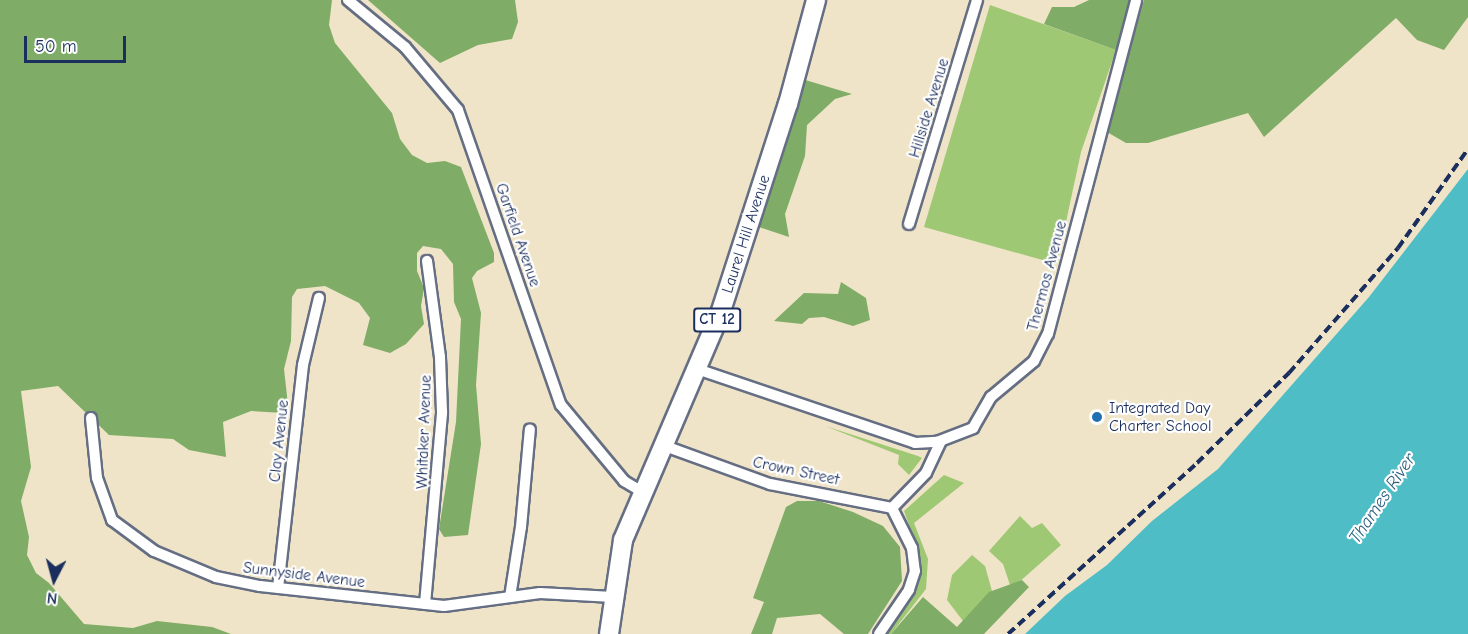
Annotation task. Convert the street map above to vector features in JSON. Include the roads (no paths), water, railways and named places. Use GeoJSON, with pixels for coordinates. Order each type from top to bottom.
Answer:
{"type":"FeatureCollection","features":[{"type":"Feature","properties":{"kind":"highway","name":"Laurel Hill Avenue"},"geometry":{"type":"LineString","coordinates":[[609,634],[621,545],[662,445],[697,369],[735,270],[816,0]]}},
{"type":"Feature","properties":{"kind":"street","name":"Garfield Avenue"},"geometry":{"type":"LineString","coordinates":[[348,0],[405,48],[458,110],[561,405],[624,481],[642,492]]}},
{"type":"Feature","properties":{"kind":"street","name":"Hillside Avenue"},"geometry":{"type":"LineString","coordinates":[[909,224],[977,0]]}},
{"type":"Feature","properties":{"kind":"street","name":"Thermos Avenue"},"geometry":{"type":"LineString","coordinates":[[697,369],[915,442],[941,441],[973,428],[991,398],[1030,367],[1043,346],[1136,0]]}},
{"type":"Feature","properties":{"kind":"street","name":"Whitaker Avenue"},"geometry":{"type":"LineString","coordinates":[[425,604],[442,412],[440,357],[427,261]]}},
{"type":"Feature","properties":{"kind":"street","name":"Clay Avenue"},"geometry":{"type":"LineString","coordinates":[[278,588],[303,364],[320,298]]}},
{"type":"Feature","properties":{"kind":"street","name":"Sunnyside Avenue"},"geometry":{"type":"LineString","coordinates":[[91,418],[97,478],[106,508],[116,524],[154,550],[207,574],[278,588],[453,606],[540,593],[613,597]]}},
{"type":"Feature","properties":{"kind":"street"},"geometry":{"type":"LineString","coordinates":[[510,597],[523,517],[530,429]]}},
{"type":"Feature","properties":{"kind":"street"},"geometry":{"type":"LineString","coordinates":[[879,634],[909,590],[915,571],[912,548],[892,508],[926,473],[941,441]]}},
{"type":"Feature","properties":{"kind":"street","name":"Crown Street"},"geometry":{"type":"LineString","coordinates":[[662,445],[770,484],[892,508]]}},
{"type":"Feature","properties":{"kind":"water","name":"Thames River"},"geometry":{"type":"Polygon","coordinates":[[[1468,169],[1468,634],[1025,634],[1065,596],[1107,565],[1152,521],[1218,469],[1369,297],[1468,169]]]}},
{"type":"Feature","properties":{"kind":"railway"},"geometry":{"type":"LineString","coordinates":[[1008,634],[1197,463],[1289,373],[1398,248],[1468,149]]}},
{"type":"Feature","properties":{"kind":"place","name":"Integrated Day Charter School"},"geometry":{"type":"Point","coordinates":[1097,417]}}]}
